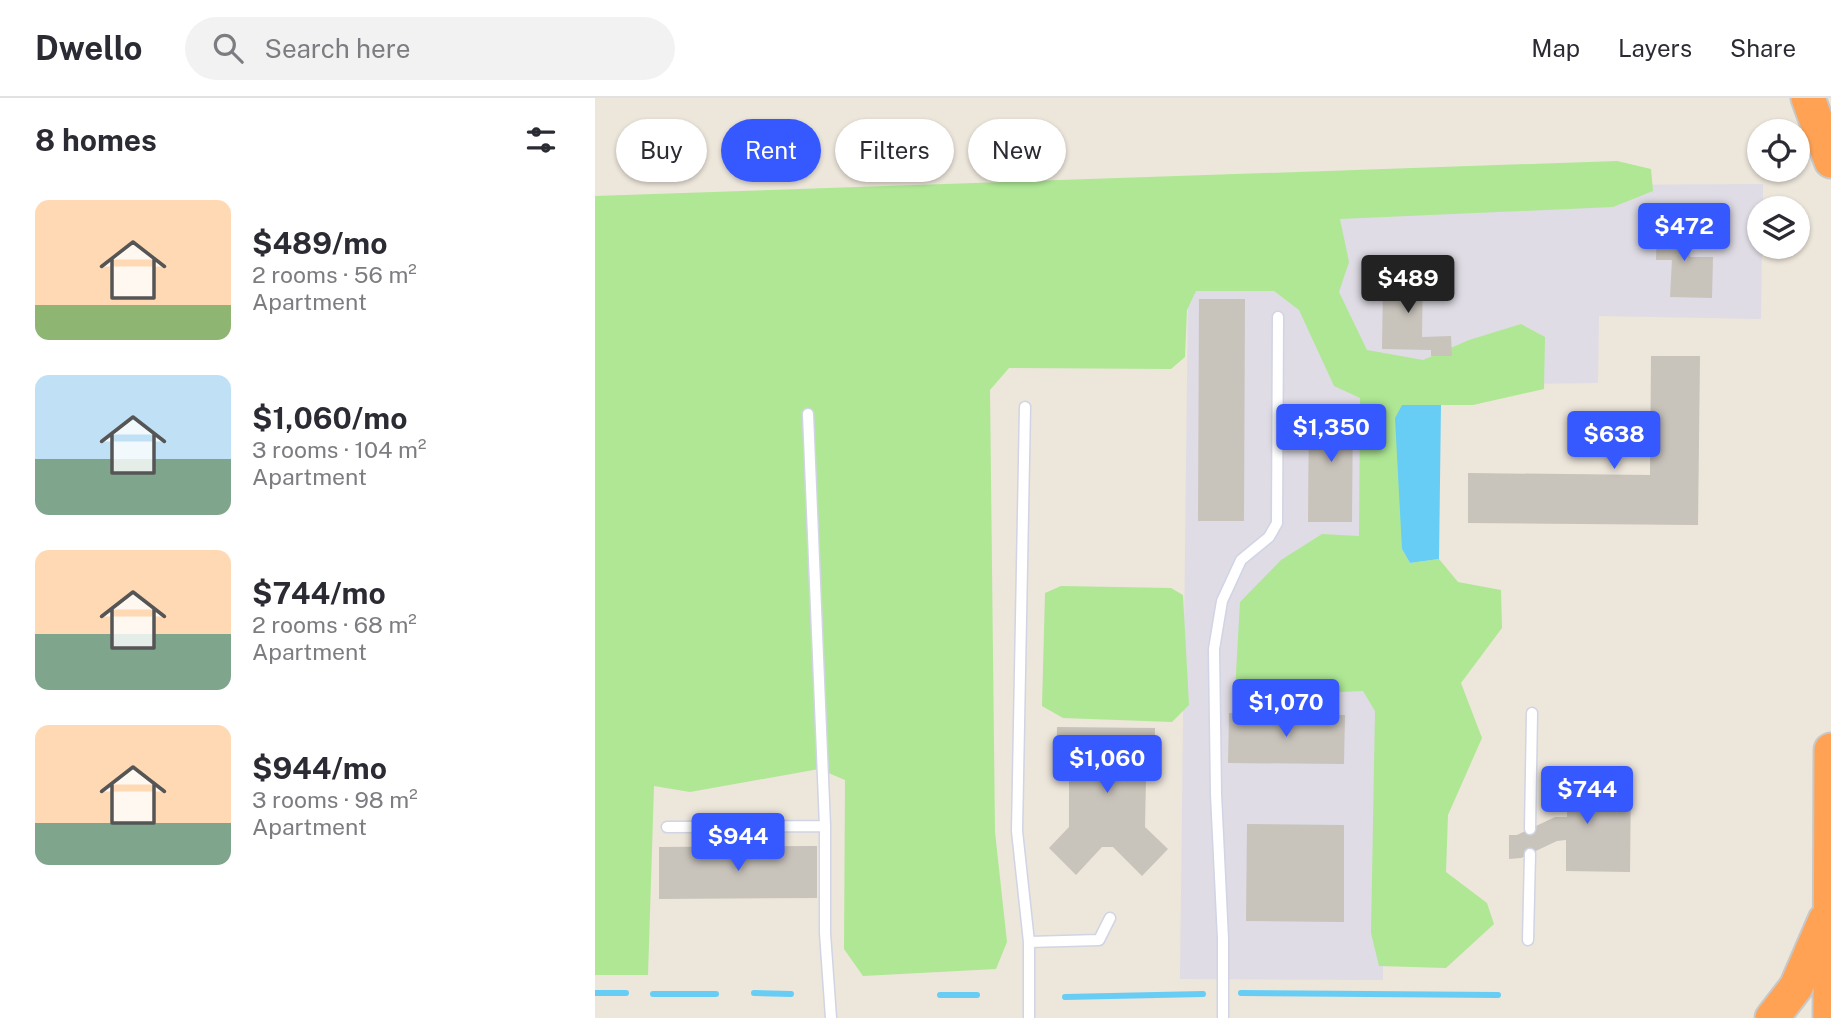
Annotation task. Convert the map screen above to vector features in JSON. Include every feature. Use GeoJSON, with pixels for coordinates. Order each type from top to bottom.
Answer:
{"type":"FeatureCollection","features":[{"type":"Feature","properties":{"kind":"highway"},"geometry":{"type":"LineString","coordinates":[[1808,98],[1831,161]]}},
{"type":"Feature","properties":{"kind":"highway"},"geometry":{"type":"LineString","coordinates":[[1830,1018],[1831,750]]}},
{"type":"Feature","properties":{"kind":"highway"},"geometry":{"type":"LineString","coordinates":[[1772,1018],[1796,987],[1831,908]]}},
{"type":"Feature","properties":{"kind":"lane"},"geometry":{"type":"LineString","coordinates":[[1223,1018],[1214,649],[1222,601],[1241,560],[1269,537],[1277,523],[1278,317]]}},
{"type":"Feature","properties":{"kind":"lane"},"geometry":{"type":"LineString","coordinates":[[1025,407],[1017,831],[1028,942],[1029,1018]]}},
{"type":"Feature","properties":{"kind":"lane"},"geometry":{"type":"LineString","coordinates":[[808,414],[825,826],[825,933],[831,1018]]}},
{"type":"Feature","properties":{"kind":"lane"},"geometry":{"type":"LineString","coordinates":[[1530,829],[1532,713]]}},
{"type":"Feature","properties":{"kind":"lane"},"geometry":{"type":"LineString","coordinates":[[667,827],[825,826]]}},
{"type":"Feature","properties":{"kind":"lane"},"geometry":{"type":"LineString","coordinates":[[1528,940],[1530,854]]}},
{"type":"Feature","properties":{"kind":"lane"},"geometry":{"type":"LineString","coordinates":[[1028,942],[1099,940],[1110,918]]}},
{"type":"Feature","properties":{"kind":"shaded area"},"geometry":{"type":"Polygon","coordinates":[[[1763,184],[1763,196],[1747,196],[1747,259],[1762,259],[1761,319],[1599,316],[1598,383],[1383,386],[1383,980],[1180,979],[1189,209],[1571,185],[1763,184]]]}},
{"type":"Feature","properties":{"kind":"green space"},"geometry":{"type":"Polygon","coordinates":[[[1617,161],[1651,169],[1653,191],[1613,207],[1340,219],[1349,262],[1339,292],[1367,350],[1423,360],[1469,340],[1521,324],[1545,337],[1544,389],[1473,405],[1402,405],[1402,549],[1410,563],[1439,559],[1458,582],[1501,590],[1502,628],[1461,683],[1482,738],[1448,815],[1446,872],[1487,903],[1494,924],[1446,968],[1379,966],[1371,933],[1375,711],[1363,691],[1250,696],[1235,691],[1240,602],[1281,560],[1322,534],[1359,536],[1360,398],[1334,386],[1299,310],[1274,291],[1196,291],[1187,310],[1185,357],[1171,369],[1009,368],[990,390],[995,832],[1007,942],[996,969],[863,976],[844,949],[845,780],[819,769],[690,792],[654,786],[648,975],[595,975],[595,196],[1066,182],[1066,180],[1617,161]]]}},
{"type":"Feature","properties":{"kind":"green space"},"geometry":{"type":"Polygon","coordinates":[[[1061,586],[1171,588],[1183,595],[1189,705],[1172,722],[1063,718],[1042,706],[1045,593],[1061,586]]]}},
{"type":"Feature","properties":{"kind":"water"},"geometry":{"type":"Polygon","coordinates":[[[1402,405],[1441,405],[1439,559],[1410,563],[1402,549],[1395,418],[1402,405]]]}},
{"type":"Feature","properties":{"kind":"building"},"geometry":{"type":"Polygon","coordinates":[[[1657,225],[1691,227],[1690,257],[1713,257],[1712,298],[1670,297],[1672,260],[1656,260],[1657,225]]]}},
{"type":"Feature","properties":{"kind":"building"},"geometry":{"type":"Polygon","coordinates":[[[1396,264],[1413,264],[1413,270],[1423,270],[1422,337],[1451,336],[1452,356],[1431,356],[1431,350],[1382,349],[1383,284],[1396,284],[1396,264]]]}},
{"type":"Feature","properties":{"kind":"building"},"geometry":{"type":"Polygon","coordinates":[[[1199,299],[1245,299],[1244,521],[1198,521],[1199,299]]]}},
{"type":"Feature","properties":{"kind":"building"},"geometry":{"type":"Polygon","coordinates":[[[1651,356],[1700,356],[1698,525],[1468,523],[1468,473],[1650,475],[1651,356]]]}},
{"type":"Feature","properties":{"kind":"building"},"geometry":{"type":"Polygon","coordinates":[[[1309,406],[1353,406],[1352,522],[1308,522],[1309,406]]]}},
{"type":"Feature","properties":{"kind":"building"},"geometry":{"type":"Polygon","coordinates":[[[1229,713],[1345,715],[1344,764],[1228,763],[1229,713]]]}},
{"type":"Feature","properties":{"kind":"building"},"geometry":{"type":"Polygon","coordinates":[[[1057,727],[1155,728],[1155,778],[1146,778],[1145,827],[1168,849],[1142,876],[1113,847],[1102,847],[1076,875],[1049,848],[1069,827],[1069,779],[1056,779],[1057,727]]]}},
{"type":"Feature","properties":{"kind":"building"},"geometry":{"type":"Polygon","coordinates":[[[1567,774],[1631,775],[1630,872],[1566,871],[1566,840],[1557,841],[1521,858],[1509,859],[1509,835],[1517,835],[1555,817],[1567,817],[1567,774]]]}},
{"type":"Feature","properties":{"kind":"building"},"geometry":{"type":"Polygon","coordinates":[[[1247,824],[1344,825],[1344,922],[1246,921],[1247,824]]]}},
{"type":"Feature","properties":{"kind":"building"},"geometry":{"type":"Polygon","coordinates":[[[817,846],[817,898],[659,899],[659,847],[817,846]]]}},
{"type":"Feature","properties":{"kind":"waterway"},"geometry":{"type":"LineString","coordinates":[[595,993],[626,993]]}},
{"type":"Feature","properties":{"kind":"waterway"},"geometry":{"type":"LineString","coordinates":[[754,993],[791,994]]}},
{"type":"Feature","properties":{"kind":"waterway"},"geometry":{"type":"LineString","coordinates":[[1241,993],[1498,995]]}},
{"type":"Feature","properties":{"kind":"waterway"},"geometry":{"type":"LineString","coordinates":[[653,994],[716,994]]}},
{"type":"Feature","properties":{"kind":"waterway"},"geometry":{"type":"LineString","coordinates":[[1065,997],[1203,994]]}},
{"type":"Feature","properties":{"kind":"waterway"},"geometry":{"type":"LineString","coordinates":[[940,995],[977,995]]}}]}
